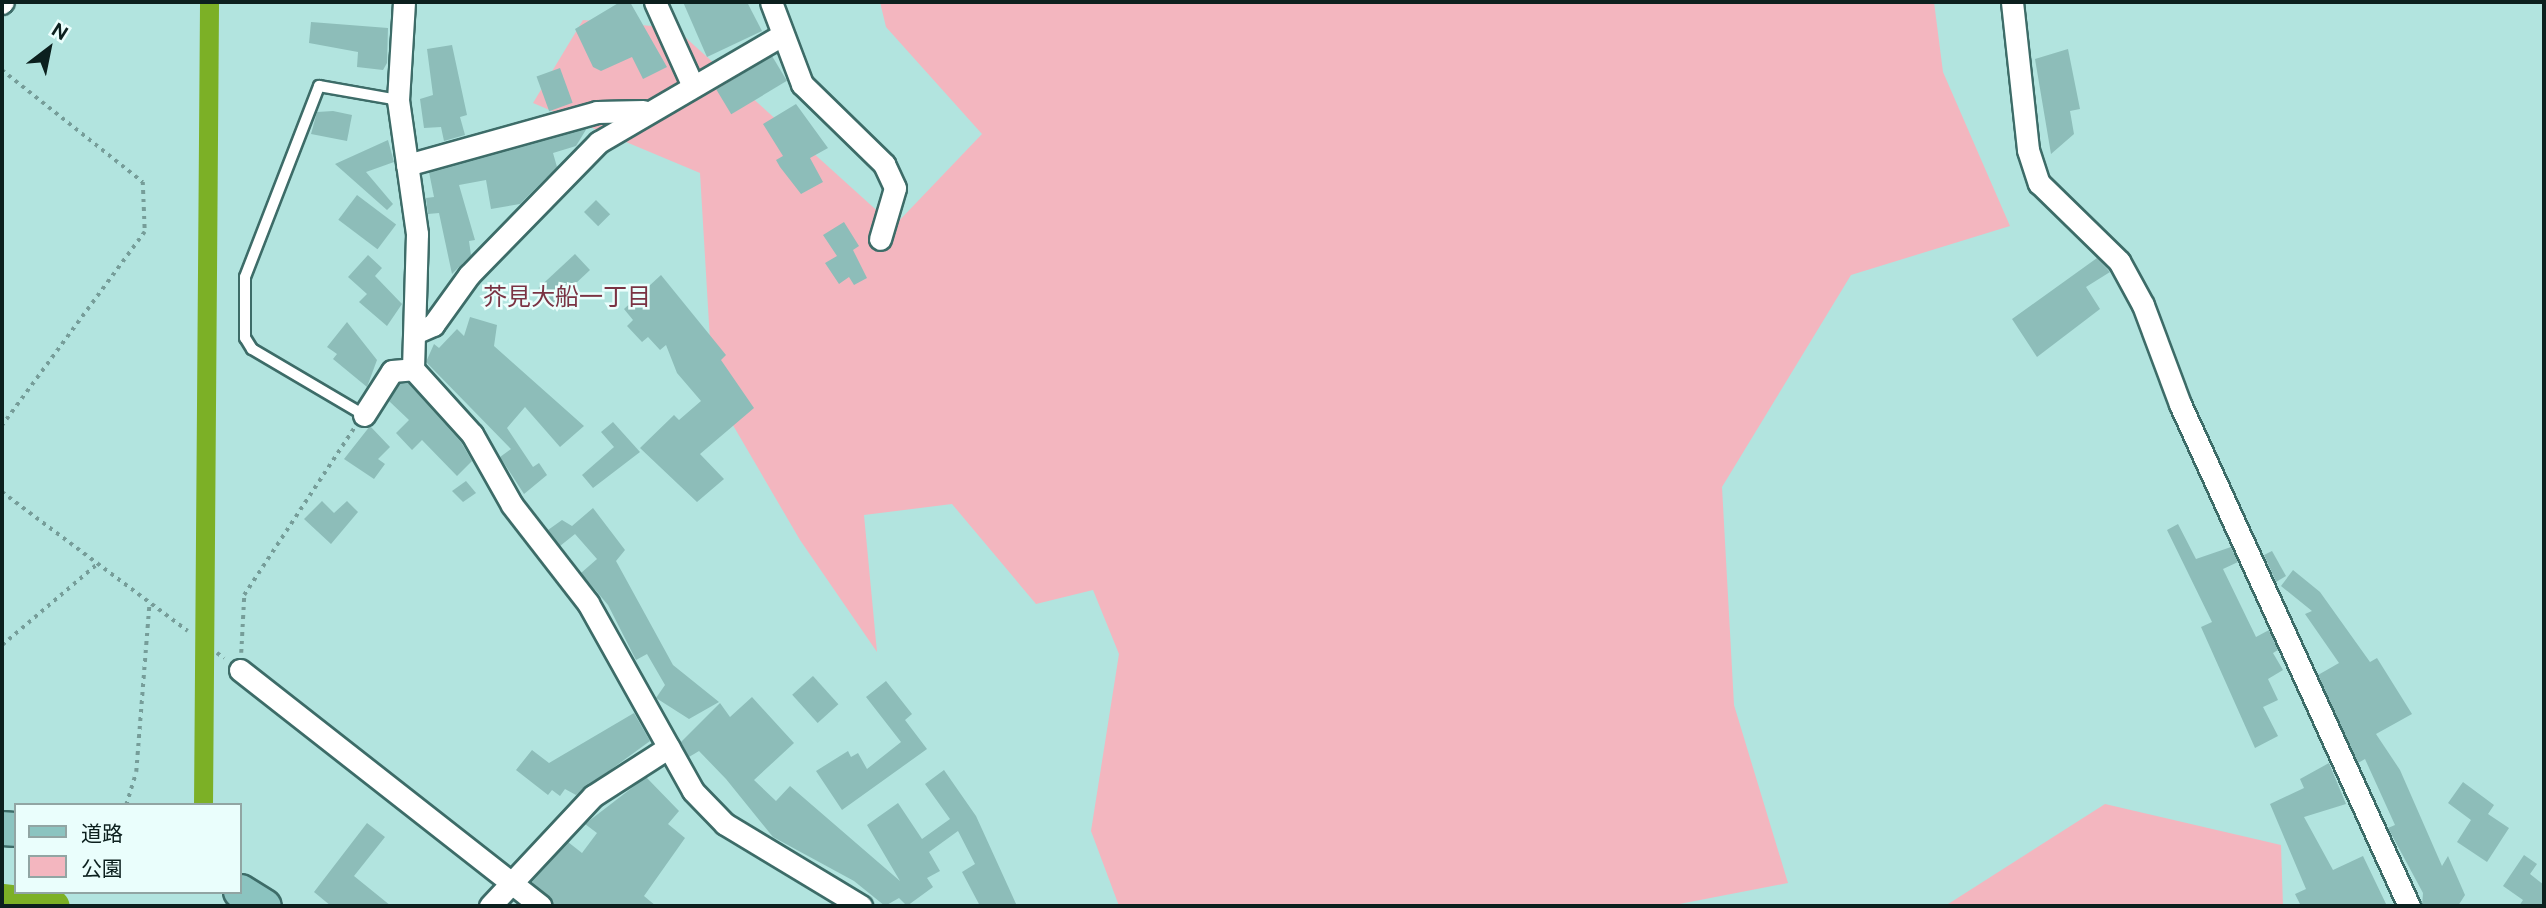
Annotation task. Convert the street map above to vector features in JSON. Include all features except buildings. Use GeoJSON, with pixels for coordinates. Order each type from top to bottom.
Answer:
{"type":"FeatureCollection","features":[{"type":"Feature","properties":{"kind":"main road"},"geometry":{"type":"LineString","coordinates":[[242,892],[264,906]]}},
{"type":"Feature","properties":{"kind":"street"},"geometry":{"type":"LineString","coordinates":[[404,2],[398,100],[418,234],[413,369],[472,434],[512,505],[588,603],[693,791],[725,824],[860,906]]}},
{"type":"Feature","properties":{"kind":"street"},"geometry":{"type":"LineString","coordinates":[[655,2],[693,86]]}},
{"type":"Feature","properties":{"kind":"street"},"geometry":{"type":"LineString","coordinates":[[771,2],[802,84],[884,164],[895,187],[880,239]]}},
{"type":"Feature","properties":{"kind":"street"},"geometry":{"type":"LineString","coordinates":[[2012,2],[2028,150],[2039,183],[2119,261],[2143,305],[2180,404],[2409,906]]}},
{"type":"Feature","properties":{"kind":"street"},"geometry":{"type":"LineString","coordinates":[[415,333],[433,325],[469,275],[599,142],[643,111],[782,35]]}},
{"type":"Feature","properties":{"kind":"street"},"geometry":{"type":"LineString","coordinates":[[407,164],[597,113],[643,111]]}},
{"type":"Feature","properties":{"kind":"street"},"geometry":{"type":"LineString","coordinates":[[363,415],[392,371],[413,369]]}},
{"type":"Feature","properties":{"kind":"street"},"geometry":{"type":"LineString","coordinates":[[240,670],[541,906]]}},
{"type":"Feature","properties":{"kind":"street"},"geometry":{"type":"LineString","coordinates":[[490,906],[593,796],[669,747]]}},
{"type":"Feature","properties":{"kind":"lane"},"geometry":{"type":"LineString","coordinates":[[363,415],[252,349],[245,338],[245,277],[319,86],[398,100]]}},
{"type":"Feature","properties":{"kind":"path"},"geometry":{"type":"LineString","coordinates":[[2,70],[143,182],[145,232],[2,426]]}},
{"type":"Feature","properties":{"kind":"path"},"geometry":{"type":"LineString","coordinates":[[240,670],[244,595],[363,415]]}},
{"type":"Feature","properties":{"kind":"path"},"geometry":{"type":"LineString","coordinates":[[2,492],[149,607],[188,631]]}},
{"type":"Feature","properties":{"kind":"path"},"geometry":{"type":"LineString","coordinates":[[2,645],[96,565]]}},
{"type":"Feature","properties":{"kind":"path"},"geometry":{"type":"LineString","coordinates":[[127,803],[136,772],[149,607]]}},
{"type":"Feature","properties":{"kind":"green space"},"geometry":{"type":"Polygon","coordinates":[[[880,2],[1934,2],[1943,72],[2010,226],[1851,275],[1722,487],[1734,705],[1788,883],[1669,906],[1119,906],[1091,831],[1119,654],[1093,590],[1036,604],[952,504],[864,515],[877,652],[800,540],[713,391],[700,173],[533,103],[583,20],[675,28],[894,226],[982,134],[886,27],[880,2]]]}},
{"type":"Feature","properties":{"kind":"green space"},"geometry":{"type":"Polygon","coordinates":[[[2105,804],[2281,845],[2283,906],[1945,906],[2105,804]]]}},
{"type":"Feature","properties":{"kind":"waterway"},"geometry":{"type":"LineString","coordinates":[[203,803],[209,2]]}},
{"type":"Feature","properties":{"kind":"waterway"},"geometry":{"type":"LineString","coordinates":[[2,900],[53,906]]}},
{"type":"Feature","properties":{"kind":"district","name":"芥見大船一丁目"},"geometry":{"type":"Point","coordinates":[567,297]}}]}
